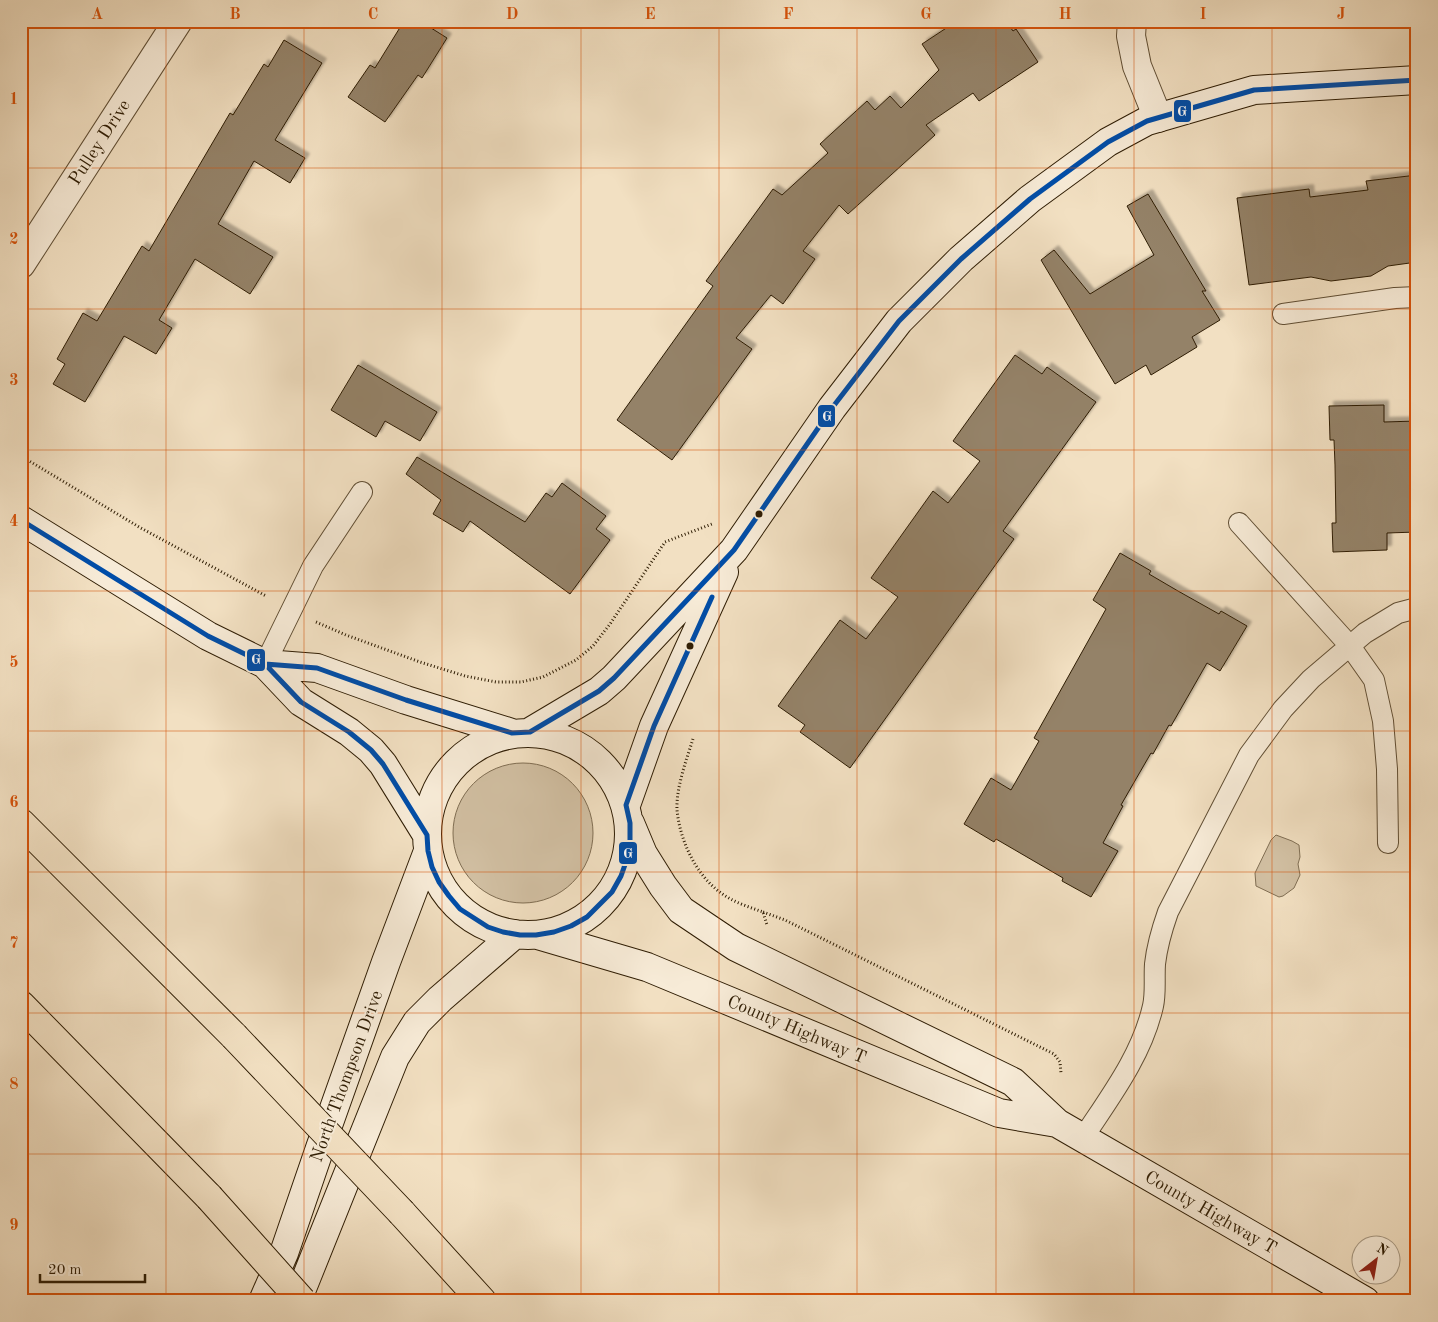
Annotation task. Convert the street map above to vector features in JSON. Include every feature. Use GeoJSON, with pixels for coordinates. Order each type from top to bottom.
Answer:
{"type":"FeatureCollection","features":[{"type":"Feature","properties":{"kind":"highway"},"geometry":{"type":"LineString","coordinates":[[21,823],[234,1036],[402,1213],[482,1301]]}},
{"type":"Feature","properties":{"kind":"highway"},"geometry":{"type":"LineString","coordinates":[[21,1005],[209,1197],[302,1301]]}},
{"type":"Feature","properties":{"kind":"main road","name":"Pulley Drive"},"geometry":{"type":"LineString","coordinates":[[21,264],[178,21]]}},
{"type":"Feature","properties":{"kind":"main road"},"geometry":{"type":"LineString","coordinates":[[1132,21],[1131,36],[1136,66],[1158,118]]}},
{"type":"Feature","properties":{"kind":"main road"},"geometry":{"type":"LineString","coordinates":[[427,843],[429,811],[437,788],[450,768],[468,752],[489,740],[521,733],[599,691],[614,678],[734,550],[832,408],[899,321],[961,259],[1030,199],[1108,142],[1148,121],[1254,90],[1417,80]]}},
{"type":"Feature","properties":{"kind":"main road"},"geometry":{"type":"LineString","coordinates":[[21,520],[208,636],[265,664],[301,702],[349,732],[371,750],[383,764],[427,843]]}},
{"type":"Feature","properties":{"kind":"main road"},"geometry":{"type":"LineString","coordinates":[[525,934],[554,932],[571,926],[586,917],[612,892],[621,876],[630,842],[628,814],[654,726],[734,550]]}},
{"type":"Feature","properties":{"kind":"main road"},"geometry":{"type":"LineString","coordinates":[[265,664],[317,668],[406,700],[521,733]]}},
{"type":"Feature","properties":{"kind":"main road","name":"County Highway T"},"geometry":{"type":"LineString","coordinates":[[521,733],[548,734],[566,739],[597,759],[609,772],[619,788],[643,854],[681,910],[736,947],[1013,1082],[1057,1123],[1365,1301]]}},
{"type":"Feature","properties":{"kind":"main road","name":"County Highway T"},"geometry":{"type":"LineString","coordinates":[[427,843],[432,867],[448,896],[473,918],[488,926],[503,932],[525,934],[647,966],[999,1113],[1057,1123]]}},
{"type":"Feature","properties":{"kind":"main road","name":"North Thompson Drive"},"geometry":{"type":"LineString","coordinates":[[263,1301],[284,1253],[427,843]]}},
{"type":"Feature","properties":{"kind":"main road","name":"North Thompson Drive"},"geometry":{"type":"LineString","coordinates":[[297,1301],[395,1057],[417,1022],[440,999],[525,934]]}},
{"type":"Feature","properties":{"kind":"lane"},"geometry":{"type":"LineString","coordinates":[[1283,314],[1395,298],[1417,297]]}},
{"type":"Feature","properties":{"kind":"lane"},"geometry":{"type":"LineString","coordinates":[[265,664],[313,566],[362,492]]}},
{"type":"Feature","properties":{"kind":"lane"},"geometry":{"type":"LineString","coordinates":[[1239,523],[1350,646],[1374,680],[1382,721],[1386,769],[1388,843]]}},
{"type":"Feature","properties":{"kind":"lane"},"geometry":{"type":"LineString","coordinates":[[1083,1138],[1123,1076],[1146,1033],[1154,1004],[1155,965],[1159,940],[1168,912],[1249,755],[1283,709],[1312,679],[1365,633],[1398,613],[1417,608]]}},
{"type":"Feature","properties":{"kind":"path"},"geometry":{"type":"LineString","coordinates":[[21,456],[139,527],[291,610],[346,635],[420,662],[465,676],[496,682],[521,682],[543,677],[576,660],[592,646],[610,624],[665,542],[720,522]]}},
{"type":"Feature","properties":{"kind":"path"},"geometry":{"type":"LineString","coordinates":[[693,739],[680,778],[677,810],[683,840],[694,862],[710,884],[722,894],[793,924],[1054,1054],[1060,1062],[1061,1073]]}},
{"type":"Feature","properties":{"kind":"path"},"geometry":{"type":"LineString","coordinates":[[763,912],[783,970]]}},
{"type":"Feature","properties":{"kind":"shaded area"},"geometry":{"type":"Polygon","coordinates":[[[523,763],[550,769],[562,775],[572,784],[581,794],[587,806],[593,833],[587,860],[581,872],[572,882],[562,891],[550,897],[523,903],[496,897],[484,891],[474,882],[465,872],[459,860],[453,833],[459,806],[465,794],[474,784],[484,775],[496,769],[523,763]]]}},
{"type":"Feature","properties":{"kind":"shaded area"},"geometry":{"type":"Polygon","coordinates":[[[1276,835],[1299,845],[1300,857],[1298,864],[1300,875],[1294,888],[1279,897],[1256,886],[1255,873],[1271,840],[1276,835]]]}},
{"type":"Feature","properties":{"kind":"building"},"geometry":{"type":"Polygon","coordinates":[[[404,21],[420,21],[447,38],[422,78],[418,75],[385,122],[348,97],[370,65],[375,68],[404,21]]]}},
{"type":"Feature","properties":{"kind":"building"},"geometry":{"type":"Polygon","coordinates":[[[957,21],[1006,21],[1013,31],[1016,29],[1038,62],[979,101],[973,93],[926,125],[935,135],[848,214],[839,205],[803,251],[815,259],[783,304],[771,295],[736,338],[752,349],[672,460],[617,420],[713,286],[706,281],[773,189],[782,195],[828,153],[820,144],[867,101],[875,110],[890,96],[901,108],[939,70],[922,44],[957,21]]]}},
{"type":"Feature","properties":{"kind":"building"},"geometry":{"type":"Polygon","coordinates":[[[284,40],[322,63],[275,140],[305,158],[290,183],[254,161],[218,224],[273,257],[250,294],[195,259],[159,320],[172,328],[156,354],[124,336],[85,402],[53,384],[65,364],[57,359],[83,313],[97,321],[142,246],[149,251],[230,113],[233,115],[264,64],[268,67],[284,40]]]}},
{"type":"Feature","properties":{"kind":"building"},"geometry":{"type":"Polygon","coordinates":[[[1417,175],[1417,262],[1388,266],[1371,276],[1331,281],[1311,277],[1249,285],[1237,198],[1309,189],[1310,197],[1368,190],[1366,181],[1417,175]]]}},
{"type":"Feature","properties":{"kind":"building"},"geometry":{"type":"Polygon","coordinates":[[[1148,194],[1206,291],[1202,291],[1220,320],[1192,337],[1197,347],[1151,375],[1146,365],[1115,384],[1041,260],[1054,250],[1090,294],[1154,255],[1127,206],[1148,194]]]}},
{"type":"Feature","properties":{"kind":"building"},"geometry":{"type":"Polygon","coordinates":[[[1015,355],[1042,374],[1047,367],[1096,402],[1003,531],[1014,539],[850,768],[800,732],[805,725],[778,706],[840,620],[866,639],[898,597],[871,578],[933,491],[948,503],[980,461],[953,441],[1015,355]]]}},
{"type":"Feature","properties":{"kind":"building"},"geometry":{"type":"Polygon","coordinates":[[[358,365],[437,412],[420,441],[385,421],[376,437],[331,410],[358,365]]]}},
{"type":"Feature","properties":{"kind":"building"},"geometry":{"type":"Polygon","coordinates":[[[1384,405],[1384,422],[1417,421],[1417,532],[1387,533],[1387,550],[1333,552],[1332,523],[1336,523],[1335,465],[1334,440],[1330,440],[1329,406],[1384,405]]]}},
{"type":"Feature","properties":{"kind":"building"},"geometry":{"type":"Polygon","coordinates":[[[417,457],[525,522],[546,493],[552,497],[562,483],[606,516],[596,529],[610,540],[570,594],[470,521],[463,532],[433,514],[441,500],[406,474],[417,457]]]}},
{"type":"Feature","properties":{"kind":"building"},"geometry":{"type":"Polygon","coordinates":[[[1120,553],[1151,571],[1149,574],[1178,591],[1219,614],[1221,611],[1247,626],[1220,671],[1207,663],[1171,726],[1169,725],[1153,754],[1151,753],[1121,805],[1123,806],[1103,843],[1118,851],[1091,897],[1062,881],[1063,878],[996,839],[994,842],[964,824],[991,778],[1011,790],[1039,741],[1034,738],[1106,609],[1093,600],[1120,553]]]}},
{"type":"Feature","properties":{"kind":"transit line","name":"G"},"geometry":{"type":"LineString","coordinates":[[265,664],[317,668],[406,700],[512,733],[530,732],[599,691],[614,678],[734,550],[832,408],[899,321],[961,259],[1030,199],[1108,142],[1147,121],[1254,90],[1417,80]]}},
{"type":"Feature","properties":{"kind":"transit line","name":"G"},"geometry":{"type":"LineString","coordinates":[[21,520],[208,636],[265,664],[301,702],[349,732],[371,750],[383,764],[427,835],[432,867],[439,882],[449,896],[460,909],[488,927],[520,935],[554,932],[571,926],[587,917],[612,892],[621,876],[630,842],[630,823],[626,805],[654,726],[712,597]]}}]}
